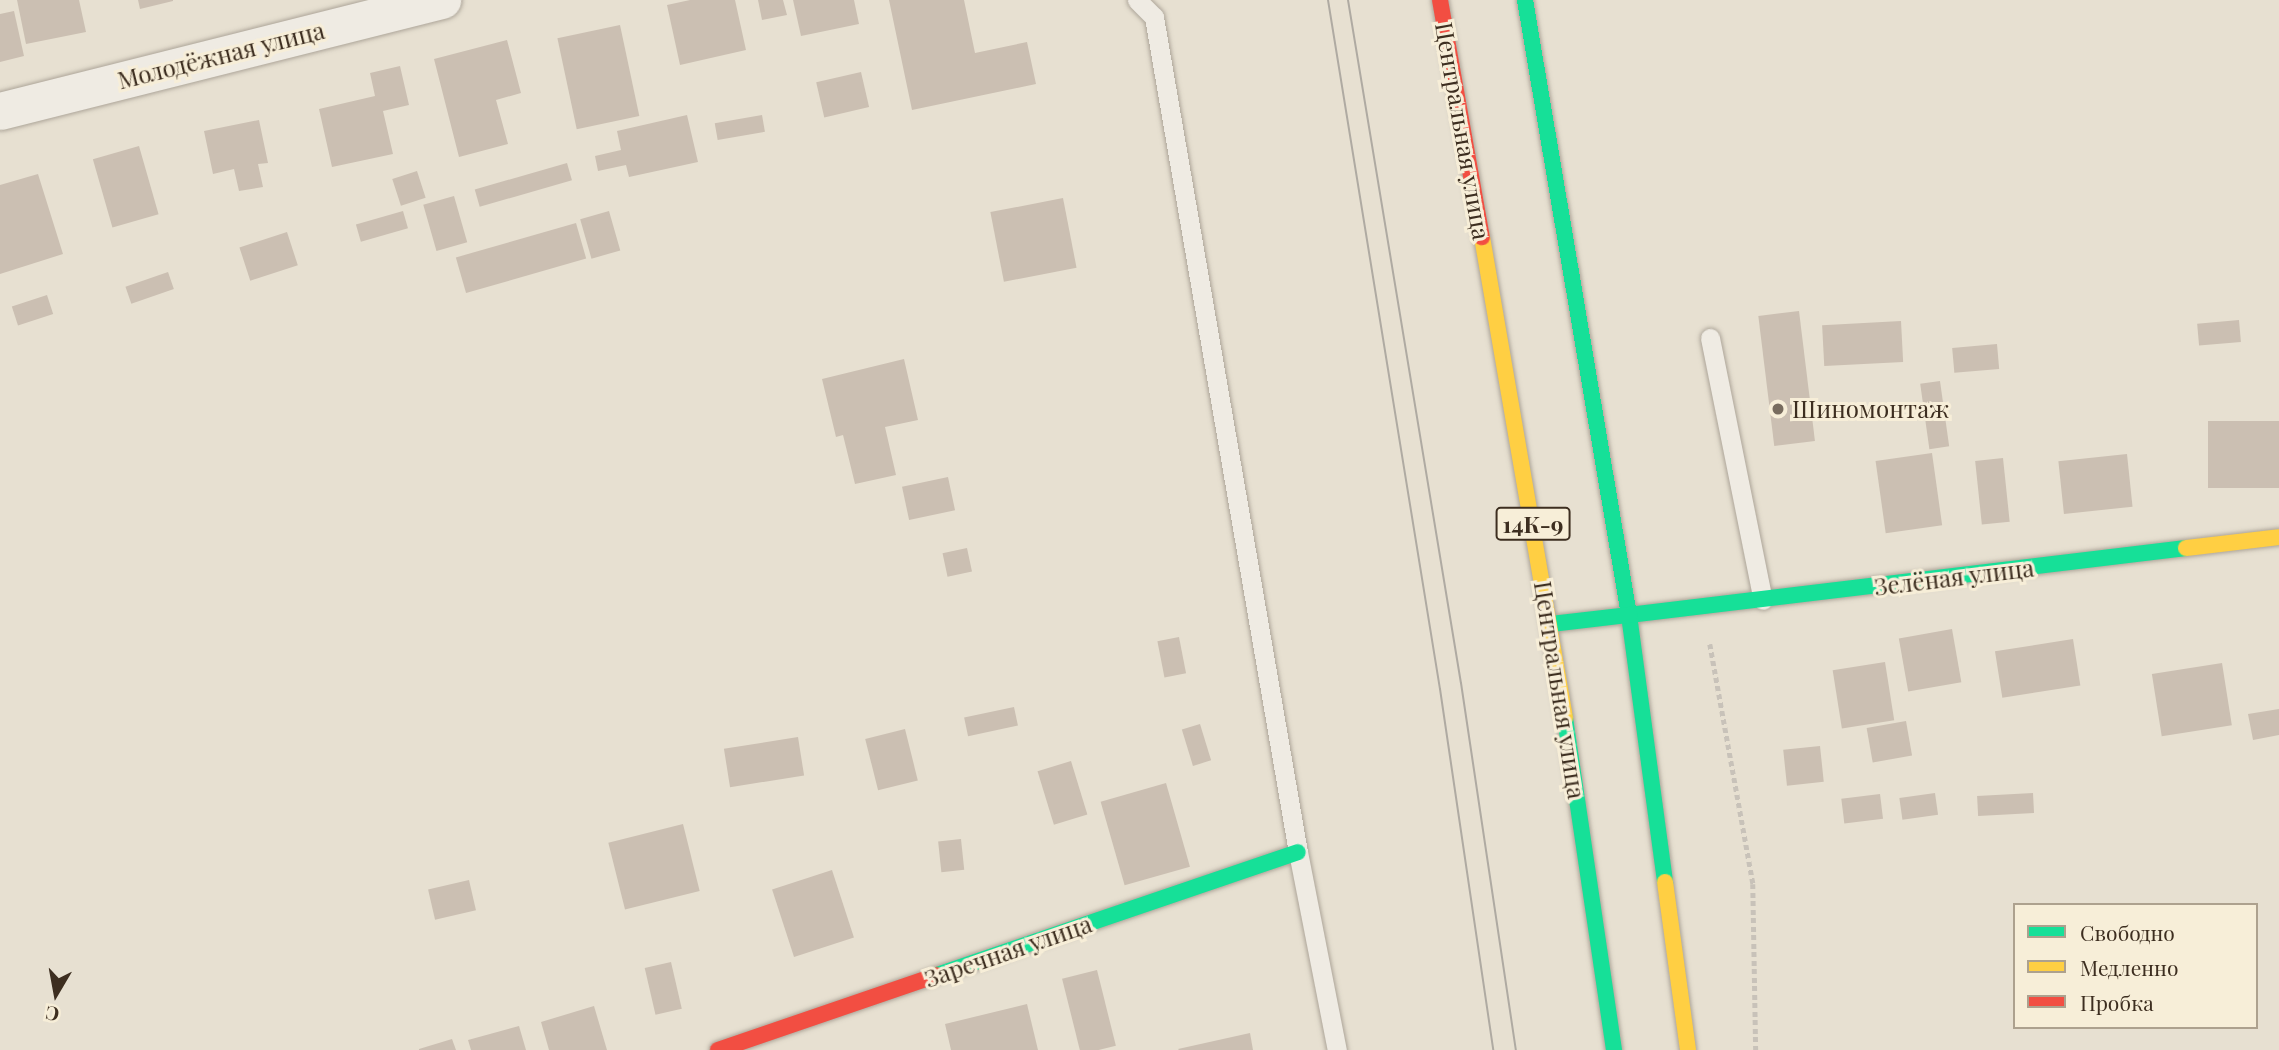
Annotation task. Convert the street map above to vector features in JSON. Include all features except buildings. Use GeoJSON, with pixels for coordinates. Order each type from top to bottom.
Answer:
{"type":"FeatureCollection","features":[{"type":"Feature","properties":{"kind":"main road","name":"Центральная улица"},"geometry":{"type":"LineString","coordinates":[[1440,0],[1551,624],[1614,1050]]}},
{"type":"Feature","properties":{"kind":"main road"},"geometry":{"type":"LineString","coordinates":[[1525,0],[1629,615],[1688,1050]]}},
{"type":"Feature","properties":{"kind":"main road","name":"Зелёная улица"},"geometry":{"type":"LineString","coordinates":[[1551,624],[2279,537]]}},
{"type":"Feature","properties":{"kind":"main road","name":"Заречная улица"},"geometry":{"type":"LineString","coordinates":[[718,1050],[1297,852]]}},
{"type":"Feature","properties":{"kind":"street","name":"Молодёжная улица"},"geometry":{"type":"LineString","coordinates":[[0,111],[442,0]]}},
{"type":"Feature","properties":{"kind":"lane"},"geometry":{"type":"LineString","coordinates":[[1137,0],[1154,17],[1297,852],[1337,1050]]}},
{"type":"Feature","properties":{"kind":"lane"},"geometry":{"type":"LineString","coordinates":[[1710,338],[1763,600]]}},
{"type":"Feature","properties":{"kind":"path"},"geometry":{"type":"LineString","coordinates":[[1703,605],[1753,884],[1756,1050]]}},
{"type":"Feature","properties":{"kind":"tram line"},"geometry":{"type":"LineString","coordinates":[[1328,0],[1440,689],[1493,1050]]}},
{"type":"Feature","properties":{"kind":"tram line"},"geometry":{"type":"LineString","coordinates":[[1348,0],[1461,683],[1516,1050]]}},
{"type":"Feature","properties":{"kind":"traffic: fast"},"geometry":{"type":"LineString","coordinates":[[1525,0],[1629,615],[1665,882]]}},
{"type":"Feature","properties":{"kind":"traffic: fast"},"geometry":{"type":"LineString","coordinates":[[1629,615],[2186,548]]}},
{"type":"Feature","properties":{"kind":"traffic: fast"},"geometry":{"type":"LineString","coordinates":[[1551,624],[1629,615]]}},
{"type":"Feature","properties":{"kind":"traffic: fast"},"geometry":{"type":"LineString","coordinates":[[1565,718],[1614,1050]]}},
{"type":"Feature","properties":{"kind":"traffic: fast"},"geometry":{"type":"LineString","coordinates":[[937,975],[1298,852]]}},
{"type":"Feature","properties":{"kind":"traffic: slow"},"geometry":{"type":"LineString","coordinates":[[1482,237],[1565,718]]}},
{"type":"Feature","properties":{"kind":"traffic: slow"},"geometry":{"type":"LineString","coordinates":[[2186,548],[2279,537]]}},
{"type":"Feature","properties":{"kind":"traffic: slow"},"geometry":{"type":"LineString","coordinates":[[1665,882],[1688,1050]]}},
{"type":"Feature","properties":{"kind":"traffic: jam"},"geometry":{"type":"LineString","coordinates":[[1440,0],[1482,237]]}},
{"type":"Feature","properties":{"kind":"traffic: jam"},"geometry":{"type":"LineString","coordinates":[[718,1050],[937,975]]}},
{"type":"Feature","properties":{"kind":"place","name":"Шиномонтаж"},"geometry":{"type":"Point","coordinates":[1778,409]}}]}
